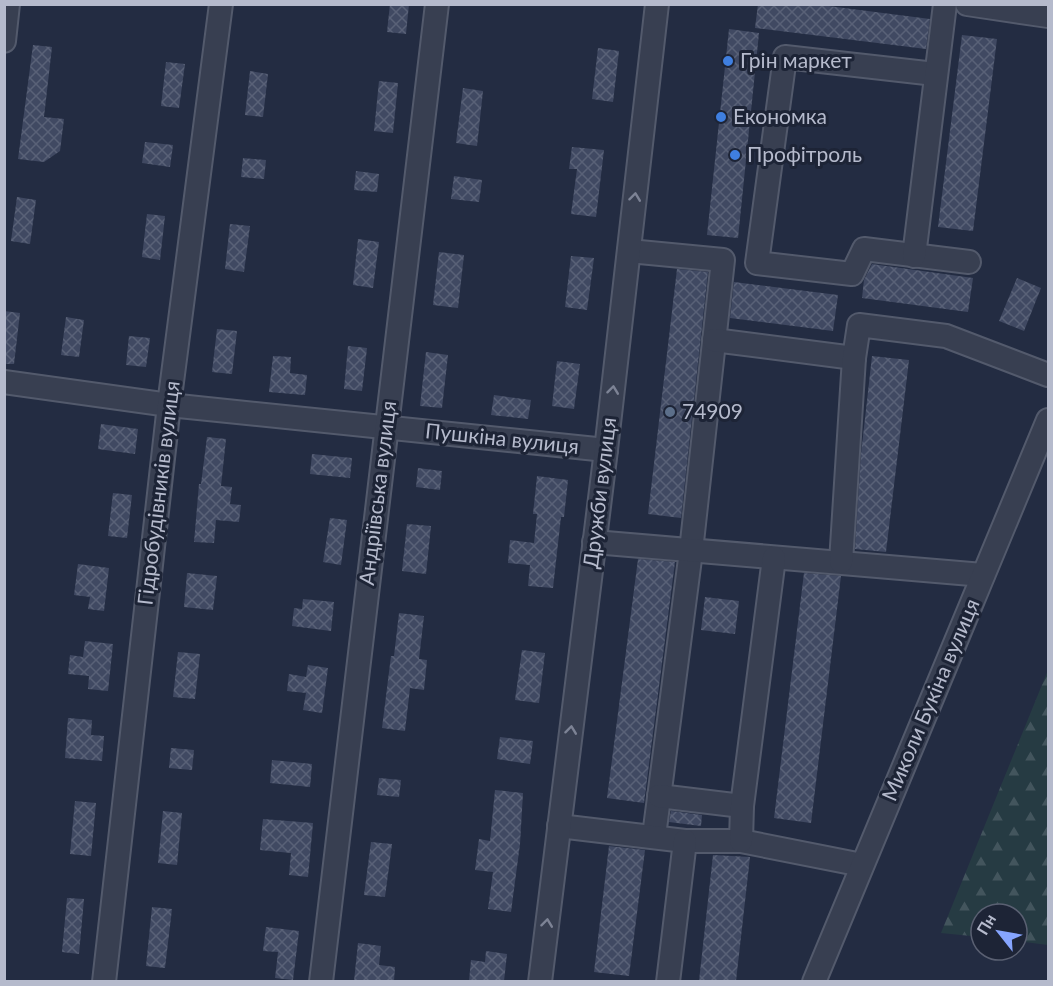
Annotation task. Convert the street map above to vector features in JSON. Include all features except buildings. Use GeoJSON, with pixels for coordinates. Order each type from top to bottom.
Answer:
{"type":"FeatureCollection","features":[{"type":"Feature","properties":{"kind":"street"},"geometry":{"type":"LineString","coordinates":[[4,41],[8,4]]}},
{"type":"Feature","properties":{"kind":"street","name":"Гідробудівників вулиця"},"geometry":{"type":"LineString","coordinates":[[104,981],[169,405],[221,4]]}},
{"type":"Feature","properties":{"kind":"street","name":"Андріївська вулиця"},"geometry":{"type":"LineString","coordinates":[[321,981],[436,4]]}},
{"type":"Feature","properties":{"kind":"street","name":"Дружби вулиця"},"geometry":{"type":"LineString","coordinates":[[540,981],[606,450],[657,4]]}},
{"type":"Feature","properties":{"kind":"street"},"geometry":{"type":"LineString","coordinates":[[914,256],[945,4]]}},
{"type":"Feature","properties":{"kind":"street"},"geometry":{"type":"LineString","coordinates":[[967,4],[1048,16]]}},
{"type":"Feature","properties":{"kind":"street"},"geometry":{"type":"LineString","coordinates":[[935,74],[785,57],[757,263],[852,274],[864,249],[969,262]]}},
{"type":"Feature","properties":{"kind":"street"},"geometry":{"type":"LineString","coordinates":[[629,251],[723,260],[691,551],[654,836]]}},
{"type":"Feature","properties":{"kind":"street"},"geometry":{"type":"LineString","coordinates":[[842,561],[854,358],[859,325],[946,336],[1048,375]]}},
{"type":"Feature","properties":{"kind":"street"},"geometry":{"type":"LineString","coordinates":[[714,340],[854,358]]}},
{"type":"Feature","properties":{"kind":"street","name":"Пушкіна вулиця"},"geometry":{"type":"LineString","coordinates":[[4,382],[169,405],[606,450]]}},
{"type":"Feature","properties":{"kind":"street","name":"Миколи Букіна вулиця"},"geometry":{"type":"LineString","coordinates":[[814,981],[1048,420]]}},
{"type":"Feature","properties":{"kind":"street"},"geometry":{"type":"LineString","coordinates":[[594,542],[774,558],[842,561],[983,575]]}},
{"type":"Feature","properties":{"kind":"street"},"geometry":{"type":"LineString","coordinates":[[741,842],[742,806],[774,558]]}},
{"type":"Feature","properties":{"kind":"street"},"geometry":{"type":"LineString","coordinates":[[659,796],[742,806]]}},
{"type":"Feature","properties":{"kind":"street"},"geometry":{"type":"LineString","coordinates":[[559,826],[685,841],[741,842],[862,865]]}},
{"type":"Feature","properties":{"kind":"street"},"geometry":{"type":"LineString","coordinates":[[668,981],[685,841]]}},
{"type":"Feature","properties":{"kind":"green space"},"geometry":{"type":"Polygon","coordinates":[[[1048,670],[1048,945],[1029,943],[1029,902],[969,902],[969,936],[941,933],[1048,670]]]}},
{"type":"Feature","properties":{"kind":"place","name":"Грін маркет"},"geometry":{"type":"Point","coordinates":[728,61]}},
{"type":"Feature","properties":{"kind":"place","name":"Економка"},"geometry":{"type":"Point","coordinates":[721,117]}},
{"type":"Feature","properties":{"kind":"place","name":"Профітроль"},"geometry":{"type":"Point","coordinates":[735,155]}},
{"type":"Feature","properties":{"kind":"place","name":"74909"},"geometry":{"type":"Point","coordinates":[670,412]}}]}
